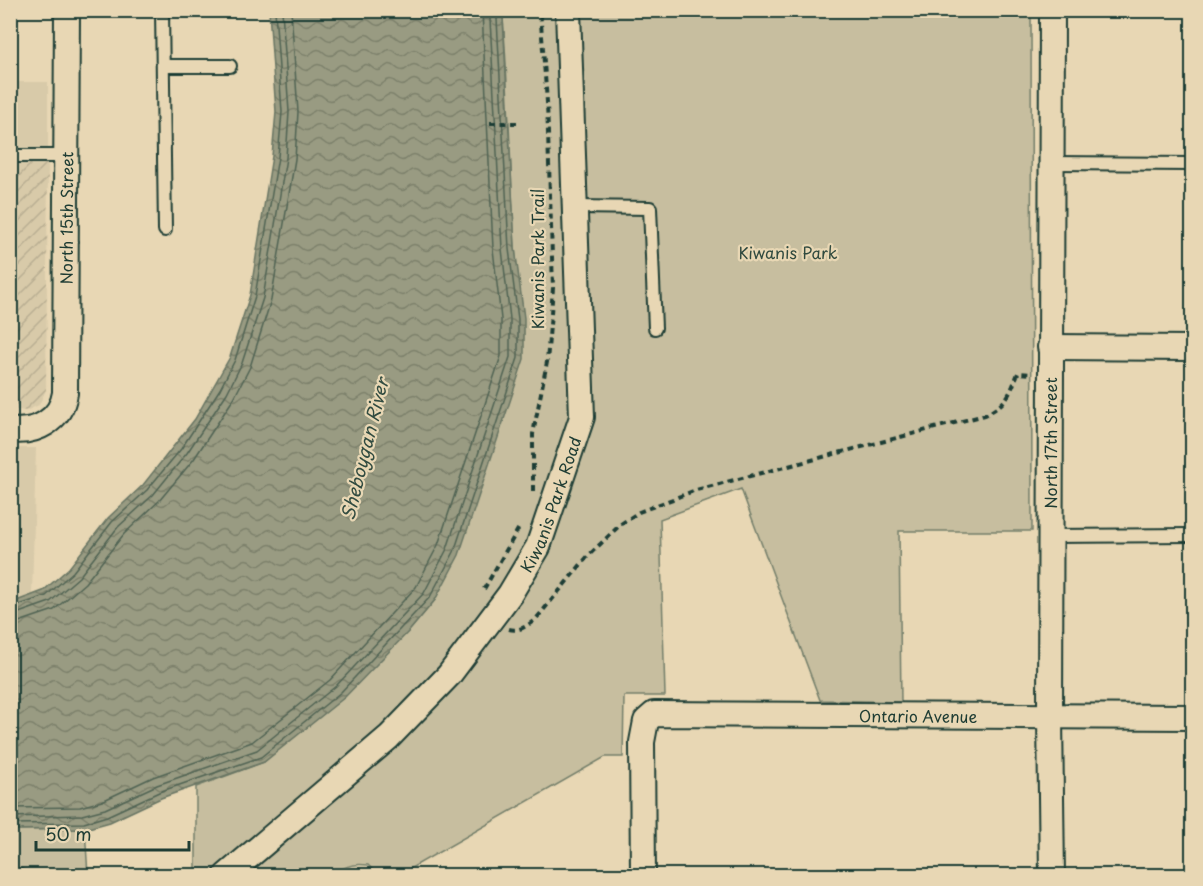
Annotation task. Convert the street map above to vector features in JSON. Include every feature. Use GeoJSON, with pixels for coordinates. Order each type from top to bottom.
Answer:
{"type":"FeatureCollection","features":[{"type":"Feature","properties":{"kind":"street","name":"North 15th Street"},"geometry":{"type":"LineString","coordinates":[[10,430],[30,432],[50,420],[63,404],[66,386],[67,10]]}},
{"type":"Feature","properties":{"kind":"street","name":"Kiwanis Park Road"},"geometry":{"type":"LineString","coordinates":[[226,876],[389,737],[449,675],[489,623],[538,547],[582,417],[568,10]]}},
{"type":"Feature","properties":{"kind":"street","name":"North 17th Street"},"geometry":{"type":"LineString","coordinates":[[1052,10],[1050,347],[1052,876]]}},
{"type":"Feature","properties":{"kind":"street"},"geometry":{"type":"LineString","coordinates":[[1050,347],[1192,348]]}},
{"type":"Feature","properties":{"kind":"street","name":"Ontario Avenue"},"geometry":{"type":"LineString","coordinates":[[643,876],[642,742],[646,721],[654,714],[1192,717]]}},
{"type":"Feature","properties":{"kind":"lane"},"geometry":{"type":"LineString","coordinates":[[162,10],[165,230]]}},
{"type":"Feature","properties":{"kind":"lane"},"geometry":{"type":"LineString","coordinates":[[163,66],[230,66]]}},
{"type":"Feature","properties":{"kind":"lane"},"geometry":{"type":"LineString","coordinates":[[10,156],[66,156]]}},
{"type":"Feature","properties":{"kind":"lane"},"geometry":{"type":"LineString","coordinates":[[1051,163],[1192,164]]}},
{"type":"Feature","properties":{"kind":"lane"},"geometry":{"type":"LineString","coordinates":[[575,207],[650,208],[656,328]]}},
{"type":"Feature","properties":{"kind":"lane"},"geometry":{"type":"LineString","coordinates":[[1050,536],[1192,536]]}},
{"type":"Feature","properties":{"kind":"path","name":"Kiwanis Park Trail"},"geometry":{"type":"LineString","coordinates":[[532,497],[533,434],[547,362],[553,288],[547,102],[540,10]]}},
{"type":"Feature","properties":{"kind":"path"},"geometry":{"type":"LineString","coordinates":[[490,123],[521,123]]}},
{"type":"Feature","properties":{"kind":"path"},"geometry":{"type":"LineString","coordinates":[[489,623],[515,630],[530,622],[588,556],[621,524],[639,512],[696,490],[984,415],[999,406],[1011,394],[1018,373],[1050,376]]}},
{"type":"Feature","properties":{"kind":"path"},"geometry":{"type":"LineString","coordinates":[[482,592],[524,517]]}},
{"type":"Feature","properties":{"kind":"path"},"geometry":{"type":"LineString","coordinates":[[10,867],[41,876]]}},
{"type":"Feature","properties":{"kind":"shaded area"},"geometry":{"type":"Polygon","coordinates":[[[10,82],[48,82],[48,148],[11,149],[10,82]]]}},
{"type":"Feature","properties":{"kind":"shaded area"},"geometry":{"type":"Polygon","coordinates":[[[11,163],[48,163],[46,390],[39,405],[26,411],[11,409],[11,163]]]}},
{"type":"Feature","properties":{"kind":"shaded area"},"geometry":{"type":"Polygon","coordinates":[[[10,448],[36,448],[32,595],[11,603],[10,448]]]}},
{"type":"Feature","properties":{"kind":"green space","name":"Kiwanis Park"},"geometry":{"type":"Polygon","coordinates":[[[509,11],[1031,11],[1032,531],[899,531],[901,702],[820,700],[741,489],[660,519],[665,696],[624,696],[623,757],[605,757],[399,875],[378,875],[368,865],[358,864],[345,867],[334,875],[196,875],[196,787],[264,762],[410,630],[435,600],[516,381],[521,364],[524,330],[515,246],[503,18],[509,11]]]}},
{"type":"Feature","properties":{"kind":"green space"},"geometry":{"type":"Polygon","coordinates":[[[85,829],[88,875],[11,875],[10,830],[85,829]]]}},
{"type":"Feature","properties":{"kind":"water","name":"Sheboygan River"},"geometry":{"type":"Polygon","coordinates":[[[269,11],[509,11],[503,18],[515,248],[524,318],[524,359],[459,555],[435,600],[410,630],[345,697],[264,762],[161,798],[110,822],[85,829],[11,830],[11,603],[43,591],[69,568],[108,518],[143,485],[195,419],[230,357],[250,295],[272,156],[276,112],[269,11]]]}}]}
